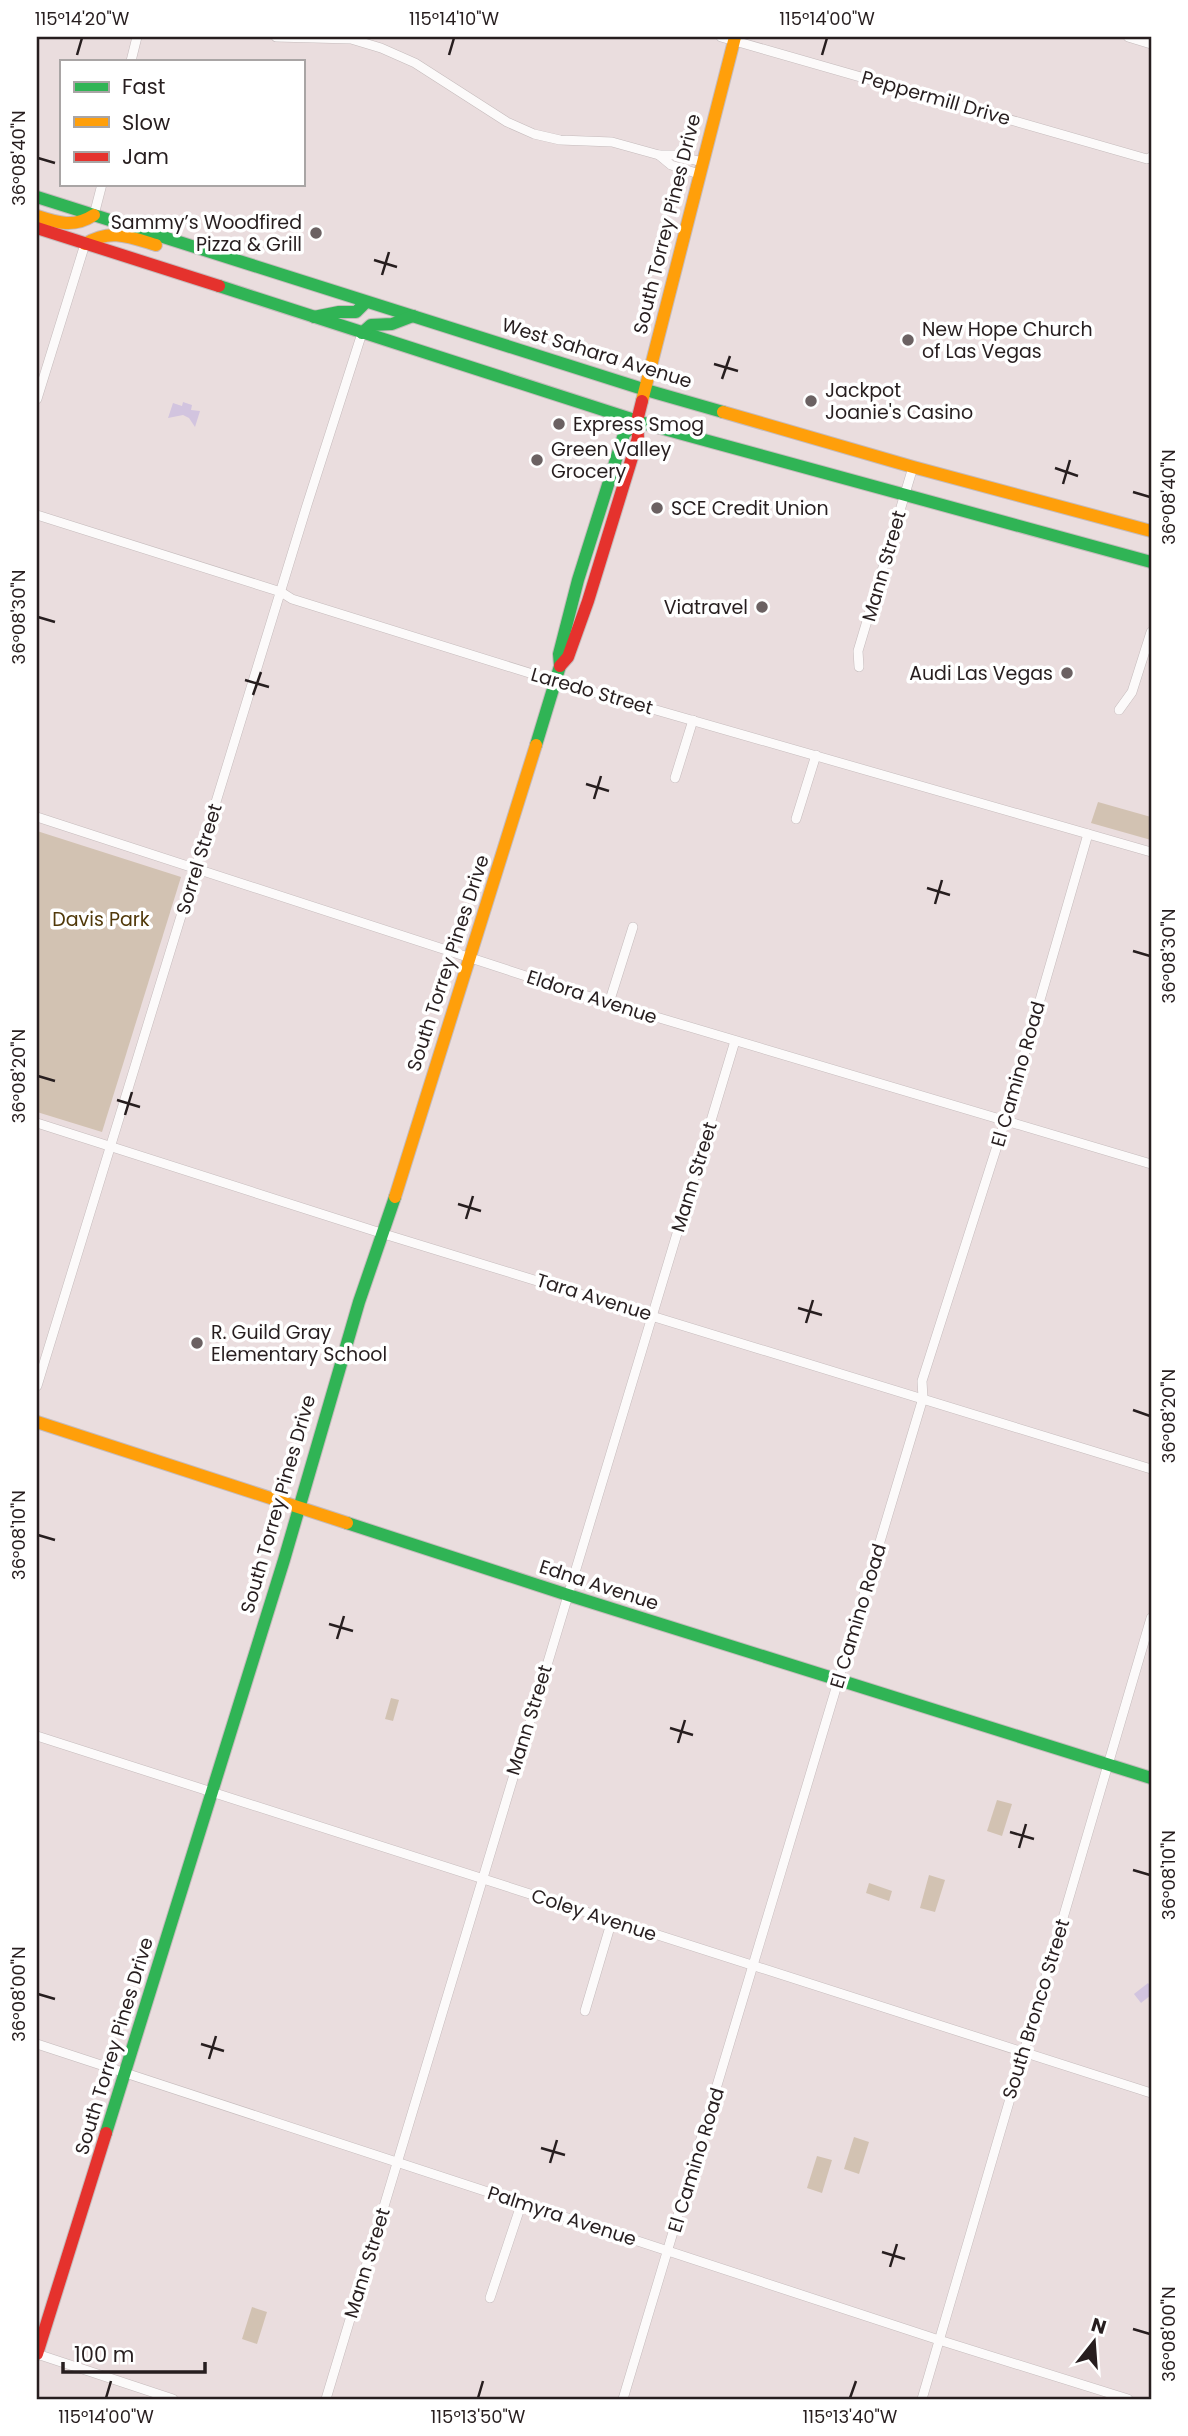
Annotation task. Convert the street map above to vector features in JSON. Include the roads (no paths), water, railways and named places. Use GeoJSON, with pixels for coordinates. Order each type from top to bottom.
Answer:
{"type":"FeatureCollection","features":[{"type":"Feature","properties":{"kind":"street"},"geometry":{"type":"LineString","coordinates":[[131,60],[137,37]]}},
{"type":"Feature","properties":{"kind":"street"},"geometry":{"type":"LineString","coordinates":[[276,37],[351,39],[381,48],[415,63],[507,122],[534,134],[559,140],[612,142],[659,155],[676,155],[700,168]]}},
{"type":"Feature","properties":{"kind":"street"},"geometry":{"type":"LineString","coordinates":[[1128,37],[1151,44]]}},
{"type":"Feature","properties":{"kind":"street","name":"Peppermill Drive"},"geometry":{"type":"LineString","coordinates":[[730,38],[1147,159],[1151,157]]}},
{"type":"Feature","properties":{"kind":"street","name":"South Torrey Pines Drive"},"geometry":{"type":"LineString","coordinates":[[560,666],[568,657],[593,584],[638,438],[637,421],[730,38]]}},
{"type":"Feature","properties":{"kind":"street"},"geometry":{"type":"LineString","coordinates":[[37,216],[60,223],[83,224],[94,215],[101,186]]}},
{"type":"Feature","properties":{"kind":"street","name":"West Sahara Avenue"},"geometry":{"type":"LineString","coordinates":[[37,197],[646,390],[913,467],[1151,531]]}},
{"type":"Feature","properties":{"kind":"street"},"geometry":{"type":"LineString","coordinates":[[37,228],[637,421],[1151,562]]}},
{"type":"Feature","properties":{"kind":"street"},"geometry":{"type":"LineString","coordinates":[[37,399],[85,244],[95,236],[113,233],[172,248],[189,246]]}},
{"type":"Feature","properties":{"kind":"street"},"geometry":{"type":"LineString","coordinates":[[312,317],[356,312],[366,302]]}},
{"type":"Feature","properties":{"kind":"street"},"geometry":{"type":"LineString","coordinates":[[362,333],[371,325],[392,324],[412,316]]}},
{"type":"Feature","properties":{"kind":"street","name":"Sorrel Street"},"geometry":{"type":"LineString","coordinates":[[37,1386],[362,333]]}},
{"type":"Feature","properties":{"kind":"street","name":"South Torrey Pines Drive"},"geometry":{"type":"LineString","coordinates":[[37,2354],[284,1560],[329,1396],[372,1259],[384,1234],[560,666],[559,654],[578,580],[624,433],[637,421]]}},
{"type":"Feature","properties":{"kind":"street","name":"Mann Street"},"geometry":{"type":"LineString","coordinates":[[859,667],[858,651],[913,467]]}},
{"type":"Feature","properties":{"kind":"street","name":"Laredo Street"},"geometry":{"type":"LineString","coordinates":[[37,515],[281,592],[292,599],[555,681],[1151,852]]}},
{"type":"Feature","properties":{"kind":"street"},"geometry":{"type":"LineString","coordinates":[[578,580],[593,584]]}},
{"type":"Feature","properties":{"kind":"street"},"geometry":{"type":"LineString","coordinates":[[1119,710],[1132,692],[1151,632]]}},
{"type":"Feature","properties":{"kind":"street"},"geometry":{"type":"LineString","coordinates":[[675,778],[693,720]]}},
{"type":"Feature","properties":{"kind":"street"},"geometry":{"type":"LineString","coordinates":[[796,819],[816,755]]}},
{"type":"Feature","properties":{"kind":"street","name":"Eldora Avenue"},"geometry":{"type":"LineString","coordinates":[[37,817],[609,1003],[1151,1164]]}},
{"type":"Feature","properties":{"kind":"street","name":"El Camino Road"},"geometry":{"type":"LineString","coordinates":[[624,2399],[923,1398],[922,1381],[1005,1121],[1088,834]]}},
{"type":"Feature","properties":{"kind":"street"},"geometry":{"type":"LineString","coordinates":[[609,1003],[633,928]]}},
{"type":"Feature","properties":{"kind":"street","name":"Mann Street"},"geometry":{"type":"LineString","coordinates":[[326,2399],[735,1041]]}},
{"type":"Feature","properties":{"kind":"street","name":"Tara Avenue"},"geometry":{"type":"LineString","coordinates":[[37,1123],[384,1234],[1151,1469]]}},
{"type":"Feature","properties":{"kind":"street","name":"Edna Avenue"},"geometry":{"type":"LineString","coordinates":[[37,1422],[568,1595],[1151,1778]]}},
{"type":"Feature","properties":{"kind":"street","name":"South Bronco Street"},"geometry":{"type":"LineString","coordinates":[[922,2399],[1151,1618]]}},
{"type":"Feature","properties":{"kind":"street","name":"Coley Avenue"},"geometry":{"type":"LineString","coordinates":[[37,1736],[1151,2093]]}},
{"type":"Feature","properties":{"kind":"street"},"geometry":{"type":"LineString","coordinates":[[584,2011],[612,1920]]}},
{"type":"Feature","properties":{"kind":"street","name":"Palmyra Avenue"},"geometry":{"type":"LineString","coordinates":[[37,2044],[939,2340],[1128,2399]]}},
{"type":"Feature","properties":{"kind":"street"},"geometry":{"type":"LineString","coordinates":[[490,2298],[522,2203]]}},
{"type":"Feature","properties":{"kind":"street"},"geometry":{"type":"LineString","coordinates":[[37,2354],[173,2399]]}},
{"type":"Feature","properties":{"kind":"place","name":"Sammy’s Woodfired Pizza & Grill"},"geometry":{"type":"Point","coordinates":[316,233]}},
{"type":"Feature","properties":{"kind":"place","name":"New Hope Church of Las Vegas"},"geometry":{"type":"Point","coordinates":[908,340]}},
{"type":"Feature","properties":{"kind":"place","name":"Jackpot Joanie's Casino"},"geometry":{"type":"Point","coordinates":[811,401]}},
{"type":"Feature","properties":{"kind":"place","name":"Express Smog"},"geometry":{"type":"Point","coordinates":[559,424]}},
{"type":"Feature","properties":{"kind":"place","name":"Green Valley Grocery"},"geometry":{"type":"Point","coordinates":[537,460]}},
{"type":"Feature","properties":{"kind":"place","name":"SCE Credit Union"},"geometry":{"type":"Point","coordinates":[657,508]}},
{"type":"Feature","properties":{"kind":"place","name":"Viatravel"},"geometry":{"type":"Point","coordinates":[762,607]}},
{"type":"Feature","properties":{"kind":"place","name":"Audi Las Vegas"},"geometry":{"type":"Point","coordinates":[1067,673]}},
{"type":"Feature","properties":{"kind":"place","name":"R. Guild Gray Elementary School"},"geometry":{"type":"Point","coordinates":[197,1343]}},
{"type":"Feature","properties":{"kind":"park label","name":"Davis Park"},"geometry":{"type":"Point","coordinates":[101,919]}}]}
